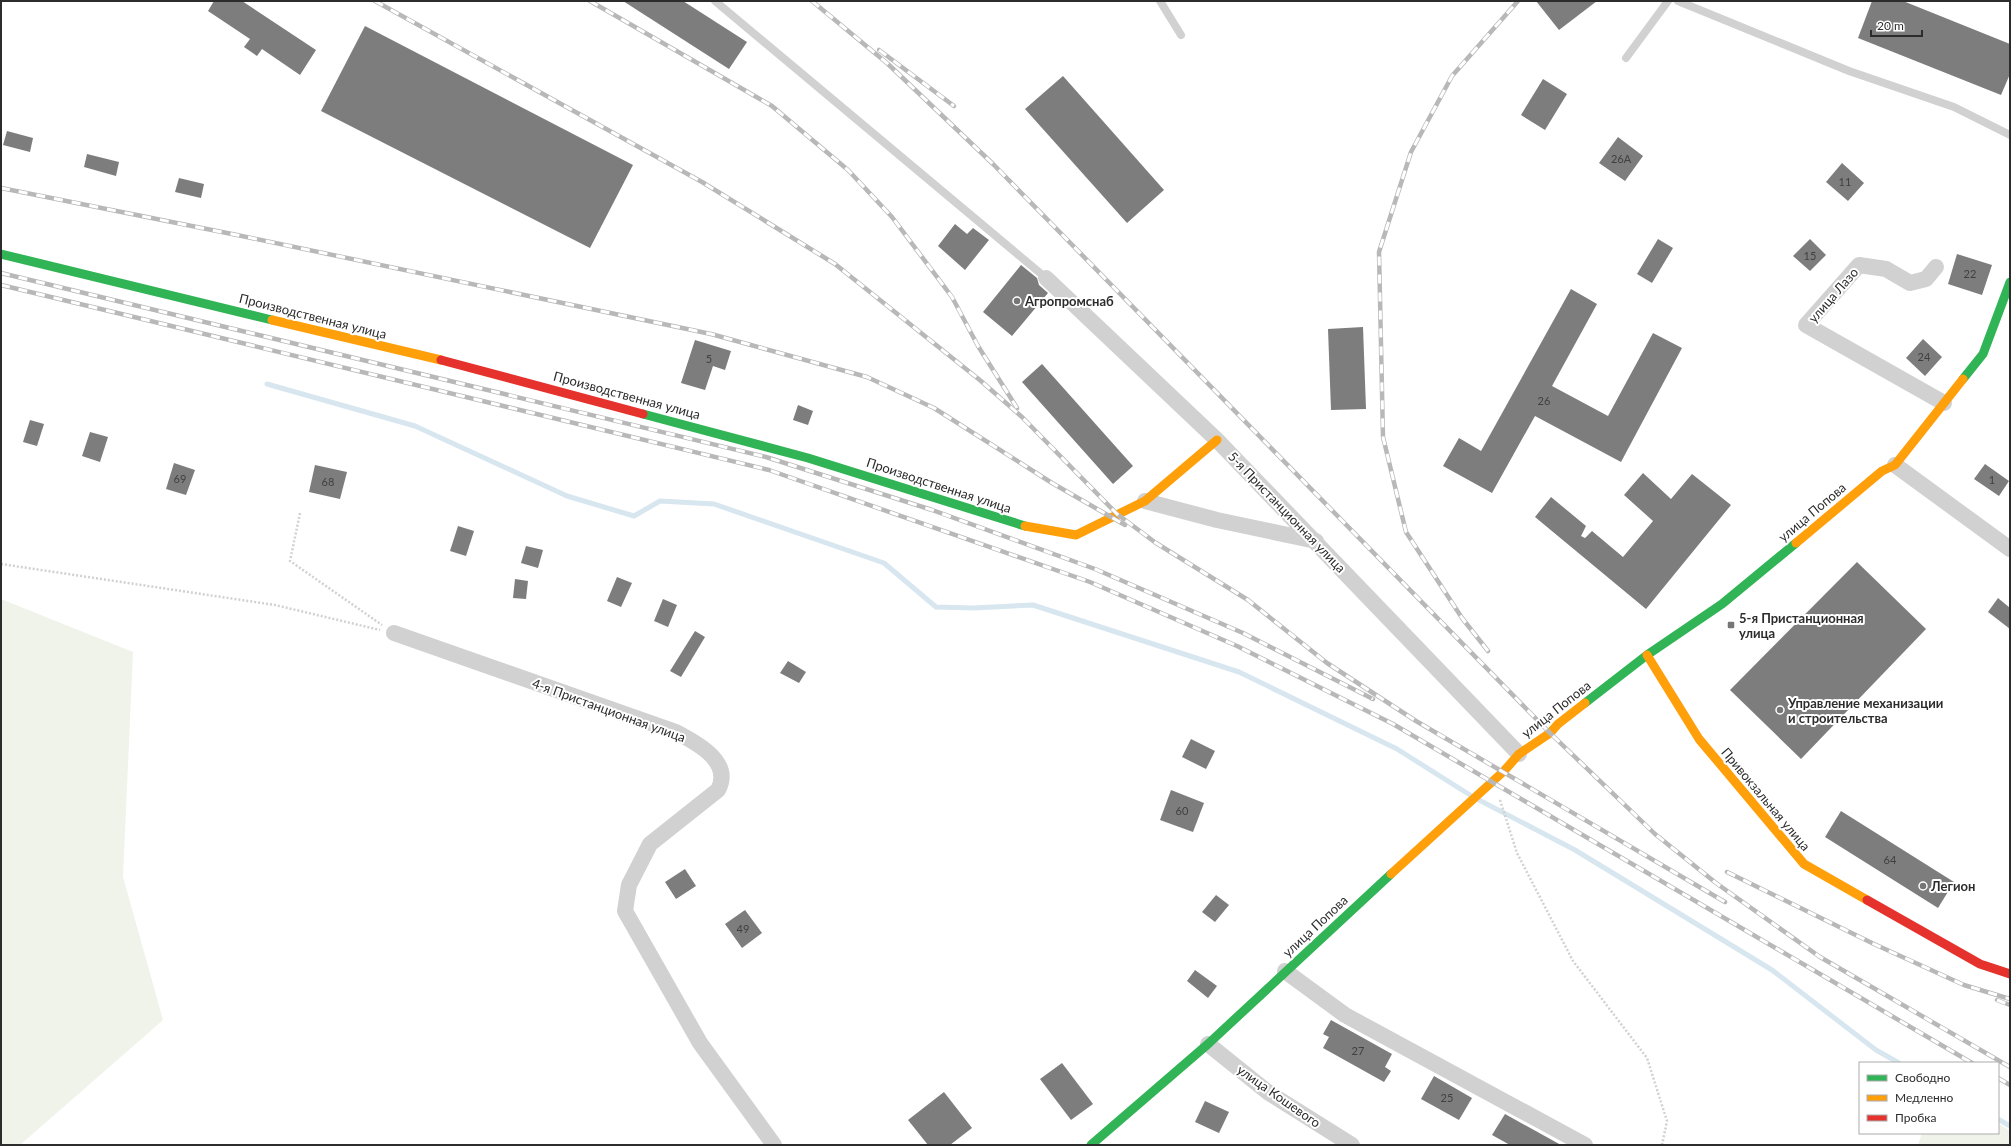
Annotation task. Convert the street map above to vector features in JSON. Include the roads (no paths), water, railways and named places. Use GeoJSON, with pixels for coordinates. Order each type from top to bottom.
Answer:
{"type":"FeatureCollection","features":[{"type":"Feature","properties":{"kind":"street","name":"Производственная улица"},"geometry":{"type":"LineString","coordinates":[[1,254],[509,377],[808,458],[1020,525],[1076,535],[1145,501],[1217,440]]}},
{"type":"Feature","properties":{"kind":"street","name":"улица Лазо"},"geometry":{"type":"LineString","coordinates":[[1936,267],[1926,279],[1910,283],[1886,269],[1859,265],[1806,325],[1944,403]]}},
{"type":"Feature","properties":{"kind":"street","name":"5-я Пристанционная улица"},"geometry":{"type":"LineString","coordinates":[[1046,278],[1217,440],[1316,541],[1519,754]]}},
{"type":"Feature","properties":{"kind":"street","name":"улица Попова"},"geometry":{"type":"LineString","coordinates":[[1091,1145],[1208,1044],[1285,971],[1493,781],[1519,754],[1550,733],[1558,724],[1646,655],[1722,604],[1882,471],[1895,465],[1982,354],[2010,282]]}},
{"type":"Feature","properties":{"kind":"street"},"geometry":{"type":"LineString","coordinates":[[1895,465],[2010,549]]}},
{"type":"Feature","properties":{"kind":"street"},"geometry":{"type":"LineString","coordinates":[[1145,501],[1217,520],[1316,541]]}},
{"type":"Feature","properties":{"kind":"street","name":"4-я Пристанционная улица"},"geometry":{"type":"LineString","coordinates":[[394,633],[676,732],[698,744],[712,756],[722,773],[722,782],[718,790],[650,844],[629,885],[626,911],[700,1043],[774,1145]]}},
{"type":"Feature","properties":{"kind":"street","name":"Привокзальная улица"},"geometry":{"type":"LineString","coordinates":[[1646,655],[1699,739],[1804,864],[1980,964],[2010,974]]}},
{"type":"Feature","properties":{"kind":"street"},"geometry":{"type":"LineString","coordinates":[[1285,971],[1345,1015],[1585,1145]]}},
{"type":"Feature","properties":{"kind":"street","name":"улица Кошевого"},"geometry":{"type":"LineString","coordinates":[[1208,1044],[1269,1092],[1352,1145]]}},
{"type":"Feature","properties":{"kind":"lane"},"geometry":{"type":"LineString","coordinates":[[715,1],[1046,278]]}},
{"type":"Feature","properties":{"kind":"lane"},"geometry":{"type":"LineString","coordinates":[[1160,1],[1181,35]]}},
{"type":"Feature","properties":{"kind":"lane"},"geometry":{"type":"LineString","coordinates":[[1626,58],[1668,1]]}},
{"type":"Feature","properties":{"kind":"lane"},"geometry":{"type":"LineString","coordinates":[[1678,1],[1849,71],[1954,107],[2010,135]]}},
{"type":"Feature","properties":{"kind":"waterway"},"geometry":{"type":"LineString","coordinates":[[267,384],[415,426],[567,496],[634,516],[660,501],[714,504],[884,563],[936,607],[974,608],[1033,605],[1239,672],[1397,749],[1470,795]]}},
{"type":"Feature","properties":{"kind":"waterway"},"geometry":{"type":"LineString","coordinates":[[1479,800],[1575,850],[1772,970],[1876,1050],[1897,1062]]}},
{"type":"Feature","properties":{"kind":"waterway"},"geometry":{"type":"LineString","coordinates":[[1999,1120],[2010,1126]]}},
{"type":"Feature","properties":{"kind":"railway"},"geometry":{"type":"LineString","coordinates":[[375,1],[702,182],[835,264],[981,381],[1022,417],[1117,514],[1156,543],[1248,600],[1327,663],[1416,721],[1725,902]]}},
{"type":"Feature","properties":{"kind":"railway"},"geometry":{"type":"LineString","coordinates":[[590,1],[772,106],[848,170],[892,217],[952,297],[978,346],[1017,408]]}},
{"type":"Feature","properties":{"kind":"railway"},"geometry":{"type":"LineString","coordinates":[[812,1],[888,64],[993,164],[1550,733],[1655,834],[1716,883],[1820,957],[2010,1067]]}},
{"type":"Feature","properties":{"kind":"railway"},"geometry":{"type":"LineString","coordinates":[[1488,651],[1462,618],[1406,532],[1383,437],[1379,252],[1411,152],[1452,76],[1518,1]]}},
{"type":"Feature","properties":{"kind":"railway"},"geometry":{"type":"LineString","coordinates":[[879,50],[954,106]]}},
{"type":"Feature","properties":{"kind":"railway"},"geometry":{"type":"LineString","coordinates":[[1,188],[237,235],[711,334],[867,377],[934,408],[1052,483],[1125,525]]}},
{"type":"Feature","properties":{"kind":"railway"},"geometry":{"type":"LineString","coordinates":[[1,273],[766,457],[932,510],[1095,569],[1243,633],[1373,699]]}},
{"type":"Feature","properties":{"kind":"railway"},"geometry":{"type":"LineString","coordinates":[[1,285],[769,470],[1090,582],[1237,646],[1393,724],[1970,1062]]}},
{"type":"Feature","properties":{"kind":"railway"},"geometry":{"type":"LineString","coordinates":[[1727,872],[1874,944],[1964,985],[2010,999]]}},
{"type":"Feature","properties":{"kind":"railway"},"geometry":{"type":"LineString","coordinates":[[1997,1000],[2010,1005]]}},
{"type":"Feature","properties":{"kind":"railway"},"geometry":{"type":"LineString","coordinates":[[1999,1079],[2010,1085]]}},
{"type":"Feature","properties":{"kind":"place","name":"Агропромснаб"},"geometry":{"type":"Point","coordinates":[1017,301]}},
{"type":"Feature","properties":{"kind":"place","name":"5-я Пристанционная улица"},"geometry":{"type":"Point","coordinates":[1731,625]}},
{"type":"Feature","properties":{"kind":"place","name":"Управление механизации и строительства"},"geometry":{"type":"Point","coordinates":[1780,710]}},
{"type":"Feature","properties":{"kind":"place","name":"Легион"},"geometry":{"type":"Point","coordinates":[1923,886]}}]}
